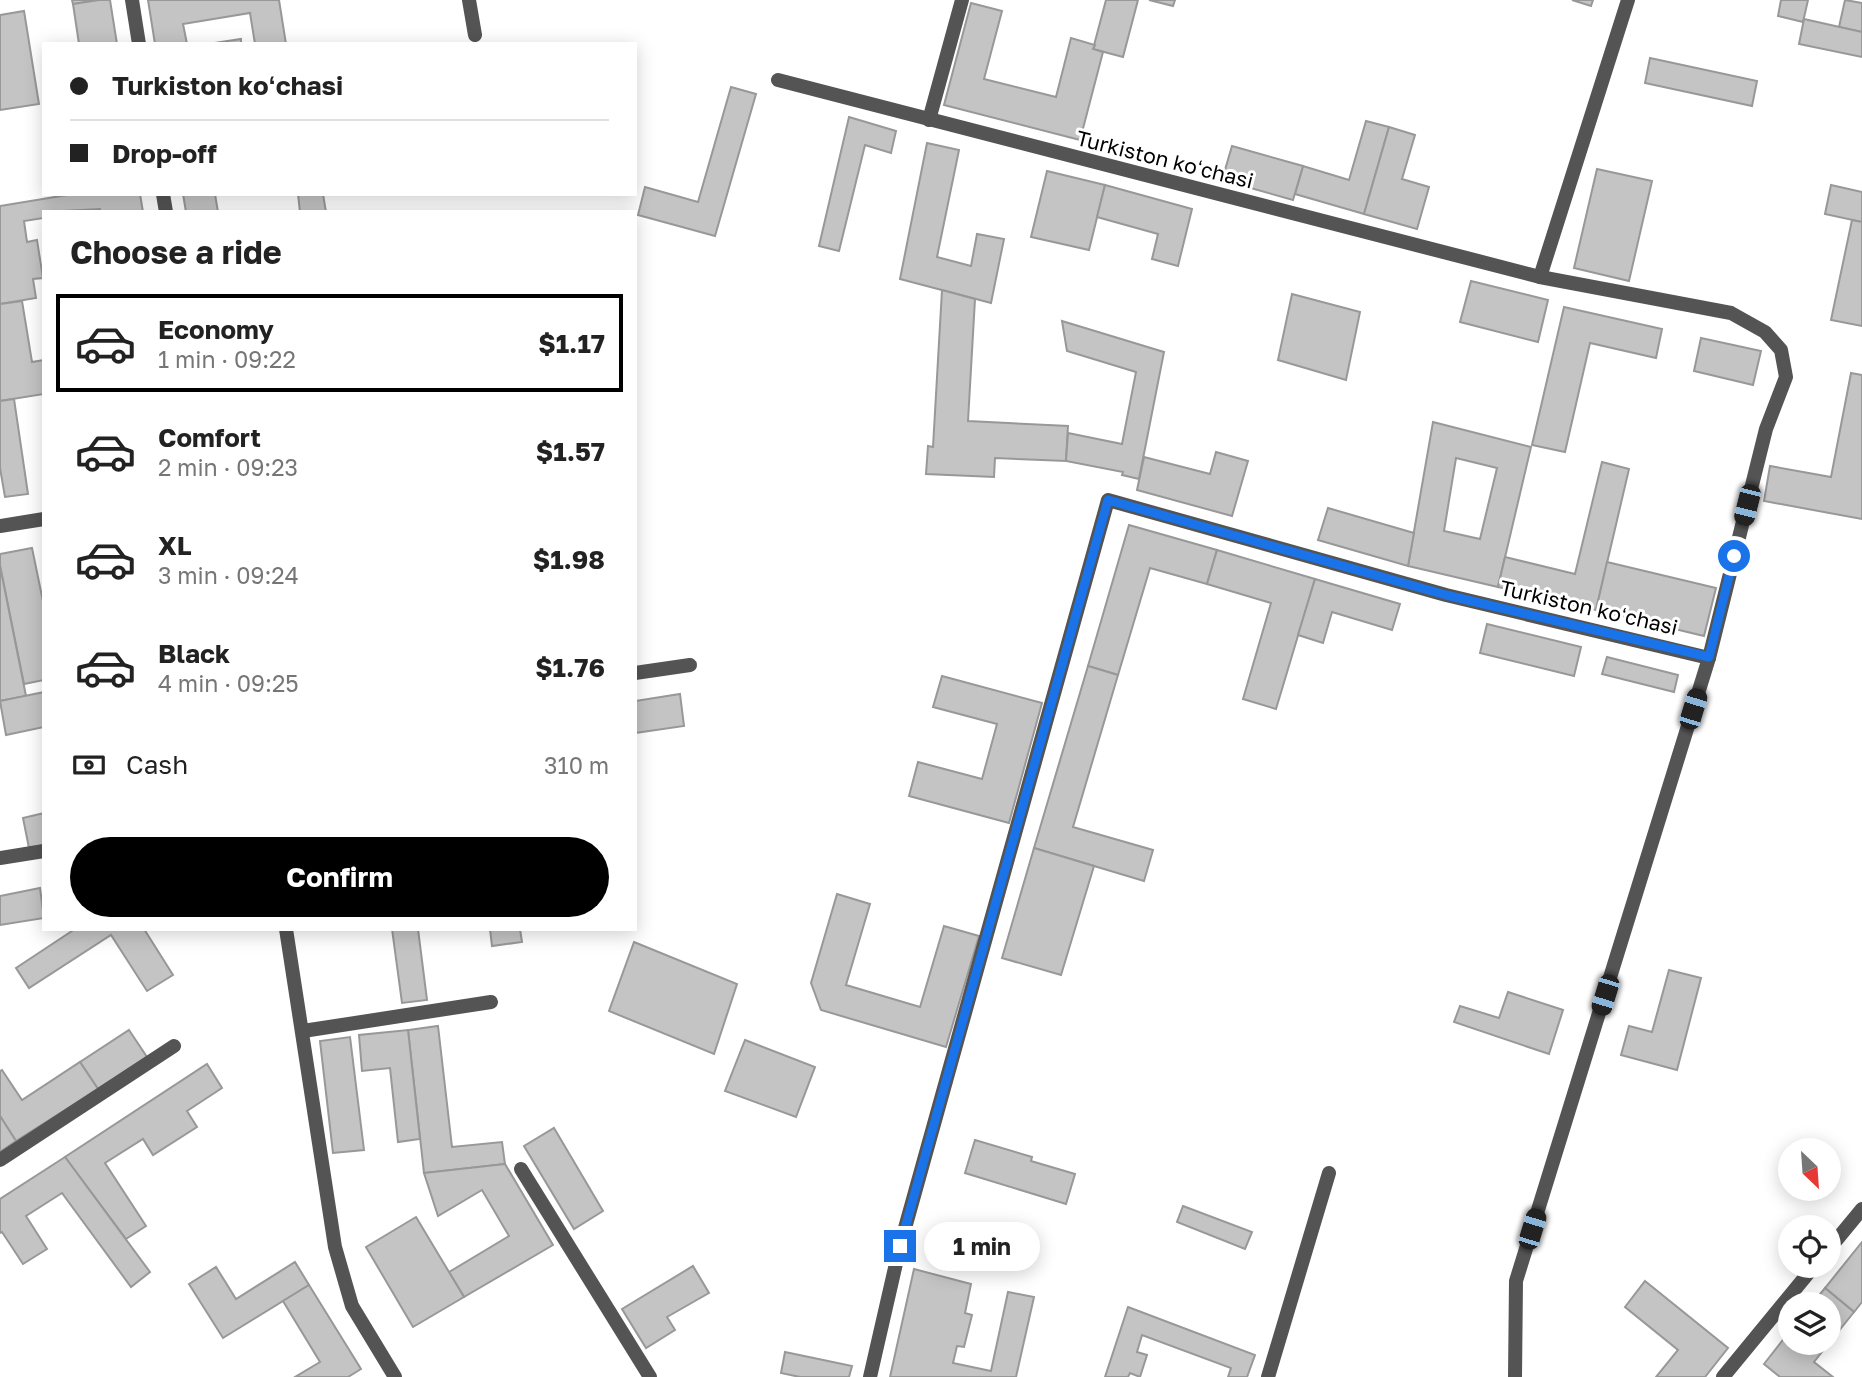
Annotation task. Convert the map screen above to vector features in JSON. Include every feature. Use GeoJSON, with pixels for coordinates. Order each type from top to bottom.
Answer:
{"type":"FeatureCollection","features":[{"type":"Feature","properties":{"kind":"street"},"geometry":{"type":"LineString","coordinates":[[132,0],[139,42]]}},
{"type":"Feature","properties":{"kind":"street"},"geometry":{"type":"LineString","coordinates":[[469,0],[475,35]]}},
{"type":"Feature","properties":{"kind":"street"},"geometry":{"type":"LineString","coordinates":[[929,120],[962,0]]}},
{"type":"Feature","properties":{"kind":"street"},"geometry":{"type":"LineString","coordinates":[[1540,277],[1628,0]]}},
{"type":"Feature","properties":{"kind":"street","name":"Turkiston koʻchasi"},"geometry":{"type":"LineString","coordinates":[[778,80],[1540,277],[1731,313],[1765,332],[1781,350],[1786,377],[1766,429],[1709,657],[1446,595],[1108,500],[900,1246],[870,1377]]}},
{"type":"Feature","properties":{"kind":"street"},"geometry":{"type":"LineString","coordinates":[[0,526],[42,519]]}},
{"type":"Feature","properties":{"kind":"street"},"geometry":{"type":"LineString","coordinates":[[1515,1377],[1516,1281],[1709,657]]}},
{"type":"Feature","properties":{"kind":"street"},"geometry":{"type":"LineString","coordinates":[[637,673],[690,665]]}},
{"type":"Feature","properties":{"kind":"street"},"geometry":{"type":"LineString","coordinates":[[0,858],[42,850]]}},
{"type":"Feature","properties":{"kind":"street"},"geometry":{"type":"LineString","coordinates":[[286,931],[335,1247],[352,1306],[396,1377]]}},
{"type":"Feature","properties":{"kind":"street"},"geometry":{"type":"LineString","coordinates":[[303,1031],[491,1002]]}},
{"type":"Feature","properties":{"kind":"street"},"geometry":{"type":"LineString","coordinates":[[0,1160],[174,1046]]}},
{"type":"Feature","properties":{"kind":"street"},"geometry":{"type":"LineString","coordinates":[[521,1169],[650,1377]]}},
{"type":"Feature","properties":{"kind":"street"},"geometry":{"type":"LineString","coordinates":[[1268,1377],[1329,1173]]}},
{"type":"Feature","properties":{"kind":"street"},"geometry":{"type":"LineString","coordinates":[[1841,1234],[1862,1209]]}},
{"type":"Feature","properties":{"kind":"street"},"geometry":{"type":"LineString","coordinates":[[1723,1377],[1804,1278]]}},
{"type":"Feature","properties":{"kind":"building"},"geometry":{"type":"Polygon","coordinates":[[[72,0],[99,0],[73,4],[72,0]]]}},
{"type":"Feature","properties":{"kind":"building"},"geometry":{"type":"Polygon","coordinates":[[[110,0],[117,42],[79,42],[73,4],[110,0]]]}},
{"type":"Feature","properties":{"kind":"building"},"geometry":{"type":"Polygon","coordinates":[[[148,0],[279,0],[286,42],[255,42],[250,13],[183,24],[187,42],[155,42],[148,0]]]}},
{"type":"Feature","properties":{"kind":"building"},"geometry":{"type":"Polygon","coordinates":[[[1106,0],[1138,0],[1123,57],[1093,49],[1106,0]]]}},
{"type":"Feature","properties":{"kind":"building"},"geometry":{"type":"Polygon","coordinates":[[[1149,0],[1175,0],[1173,6],[1149,0]]]}},
{"type":"Feature","properties":{"kind":"building"},"geometry":{"type":"Polygon","coordinates":[[[1572,0],[1593,0],[1591,6],[1572,0]]]}},
{"type":"Feature","properties":{"kind":"building"},"geometry":{"type":"Polygon","coordinates":[[[1781,0],[1808,0],[1803,22],[1778,16],[1781,0]]]}},
{"type":"Feature","properties":{"kind":"building"},"geometry":{"type":"Polygon","coordinates":[[[1845,0],[1862,3],[1862,32],[1839,27],[1845,0]]]}},
{"type":"Feature","properties":{"kind":"building"},"geometry":{"type":"Polygon","coordinates":[[[971,3],[1002,11],[984,79],[1056,97],[1071,38],[1095,45],[1093,49],[1103,52],[1080,140],[944,105],[971,3]]]}},
{"type":"Feature","properties":{"kind":"building"},"geometry":{"type":"Polygon","coordinates":[[[24,11],[39,104],[0,110],[0,15],[24,11]]]}},
{"type":"Feature","properties":{"kind":"building"},"geometry":{"type":"Polygon","coordinates":[[[1804,19],[1862,32],[1862,57],[1799,44],[1804,19]]]}},
{"type":"Feature","properties":{"kind":"building"},"geometry":{"type":"Polygon","coordinates":[[[1650,58],[1757,81],[1752,106],[1645,83],[1650,58]]]}},
{"type":"Feature","properties":{"kind":"building"},"geometry":{"type":"Polygon","coordinates":[[[731,87],[756,94],[715,236],[638,215],[645,187],[698,202],[731,87]]]}},
{"type":"Feature","properties":{"kind":"building"},"geometry":{"type":"Polygon","coordinates":[[[849,117],[896,131],[891,153],[865,145],[839,251],[819,246],[849,117]]]}},
{"type":"Feature","properties":{"kind":"building"},"geometry":{"type":"Polygon","coordinates":[[[1366,121],[1389,127],[1364,214],[1295,194],[1303,166],[1349,180],[1366,121]]]}},
{"type":"Feature","properties":{"kind":"building"},"geometry":{"type":"Polygon","coordinates":[[[1389,127],[1415,135],[1402,179],[1429,187],[1417,229],[1364,214],[1389,127]]]}},
{"type":"Feature","properties":{"kind":"building"},"geometry":{"type":"Polygon","coordinates":[[[927,143],[959,150],[937,257],[971,266],[977,234],[1004,239],[991,303],[900,279],[927,143]]]}},
{"type":"Feature","properties":{"kind":"building"},"geometry":{"type":"Polygon","coordinates":[[[1232,146],[1303,166],[1293,200],[1222,180],[1232,146]]]}},
{"type":"Feature","properties":{"kind":"building"},"geometry":{"type":"Polygon","coordinates":[[[1597,169],[1652,181],[1629,281],[1574,268],[1597,169]]]}},
{"type":"Feature","properties":{"kind":"building"},"geometry":{"type":"Polygon","coordinates":[[[1047,171],[1105,185],[1089,250],[1031,237],[1047,171]]]}},
{"type":"Feature","properties":{"kind":"building"},"geometry":{"type":"Polygon","coordinates":[[[1105,185],[1192,209],[1178,266],[1152,259],[1158,234],[1097,217],[1105,185]]]}},
{"type":"Feature","properties":{"kind":"building"},"geometry":{"type":"Polygon","coordinates":[[[1831,185],[1862,192],[1862,222],[1825,214],[1831,185]]]}},
{"type":"Feature","properties":{"kind":"building"},"geometry":{"type":"Polygon","coordinates":[[[61,196],[140,196],[143,210],[42,210],[42,218],[24,221],[27,242],[37,240],[42,278],[33,279],[36,298],[0,304],[0,206],[61,196]]]}},
{"type":"Feature","properties":{"kind":"building"},"geometry":{"type":"Polygon","coordinates":[[[183,196],[215,196],[218,210],[186,210],[183,196]]]}},
{"type":"Feature","properties":{"kind":"building"},"geometry":{"type":"Polygon","coordinates":[[[298,196],[323,196],[326,210],[300,210],[298,196]]]}},
{"type":"Feature","properties":{"kind":"building"},"geometry":{"type":"Polygon","coordinates":[[[1852,220],[1862,222],[1862,326],[1831,320],[1852,220]]]}},
{"type":"Feature","properties":{"kind":"building"},"geometry":{"type":"Polygon","coordinates":[[[1471,281],[1548,300],[1538,342],[1460,322],[1471,281]]]}},
{"type":"Feature","properties":{"kind":"building"},"geometry":{"type":"Polygon","coordinates":[[[942,290],[975,299],[968,421],[1068,426],[1066,461],[995,458],[994,477],[926,474],[928,446],[933,447],[942,290]]]}},
{"type":"Feature","properties":{"kind":"building"},"geometry":{"type":"Polygon","coordinates":[[[1292,294],[1360,312],[1346,380],[1278,360],[1292,294]]]}},
{"type":"Feature","properties":{"kind":"building"},"geometry":{"type":"Polygon","coordinates":[[[22,301],[32,362],[42,360],[42,394],[0,401],[0,304],[22,301]]]}},
{"type":"Feature","properties":{"kind":"building"},"geometry":{"type":"Polygon","coordinates":[[[1564,307],[1662,329],[1656,358],[1590,343],[1565,452],[1532,445],[1564,307]]]}},
{"type":"Feature","properties":{"kind":"building"},"geometry":{"type":"Polygon","coordinates":[[[1062,321],[1164,352],[1139,479],[1122,475],[1123,472],[1066,461],[1068,433],[1122,444],[1136,372],[1067,351],[1062,321]]]}},
{"type":"Feature","properties":{"kind":"building"},"geometry":{"type":"Polygon","coordinates":[[[1701,338],[1761,351],[1753,385],[1694,371],[1701,338]]]}},
{"type":"Feature","properties":{"kind":"building"},"geometry":{"type":"Polygon","coordinates":[[[1851,373],[1862,375],[1862,519],[1764,501],[1770,466],[1831,477],[1851,373]]]}},
{"type":"Feature","properties":{"kind":"building"},"geometry":{"type":"Polygon","coordinates":[[[14,399],[28,494],[5,497],[0,468],[0,401],[14,399]]]}},
{"type":"Feature","properties":{"kind":"building"},"geometry":{"type":"Polygon","coordinates":[[[1433,422],[1531,447],[1498,587],[1408,566],[1433,422]],[[1456,458],[1444,531],[1480,539],[1497,468],[1456,458]]]}},
{"type":"Feature","properties":{"kind":"building"},"geometry":{"type":"Polygon","coordinates":[[[1216,452],[1248,461],[1232,516],[1137,490],[1144,457],[1210,474],[1216,452]]]}},
{"type":"Feature","properties":{"kind":"building"},"geometry":{"type":"Polygon","coordinates":[[[1602,462],[1629,469],[1596,610],[1498,587],[1505,557],[1575,574],[1602,462]]]}},
{"type":"Feature","properties":{"kind":"building"},"geometry":{"type":"Polygon","coordinates":[[[1328,508],[1414,533],[1408,566],[1318,540],[1328,508]]]}},
{"type":"Feature","properties":{"kind":"building"},"geometry":{"type":"Polygon","coordinates":[[[1129,525],[1217,550],[1207,584],[1150,568],[1118,675],[1088,666],[1129,525]]]}},
{"type":"Feature","properties":{"kind":"building"},"geometry":{"type":"Polygon","coordinates":[[[32,548],[42,596],[42,680],[24,684],[0,566],[0,554],[32,548]]]}},
{"type":"Feature","properties":{"kind":"building"},"geometry":{"type":"Polygon","coordinates":[[[1217,550],[1315,579],[1276,709],[1243,699],[1271,603],[1207,584],[1217,550]]]}},
{"type":"Feature","properties":{"kind":"building"},"geometry":{"type":"Polygon","coordinates":[[[1607,562],[1716,588],[1704,636],[1596,610],[1607,562]]]}},
{"type":"Feature","properties":{"kind":"building"},"geometry":{"type":"Polygon","coordinates":[[[0,566],[26,696],[0,701],[0,566]]]}},
{"type":"Feature","properties":{"kind":"building"},"geometry":{"type":"Polygon","coordinates":[[[1315,579],[1400,604],[1392,630],[1332,612],[1323,643],[1298,635],[1315,579]]]}},
{"type":"Feature","properties":{"kind":"building"},"geometry":{"type":"Polygon","coordinates":[[[1487,624],[1581,647],[1574,676],[1480,653],[1487,624]]]}},
{"type":"Feature","properties":{"kind":"building"},"geometry":{"type":"Polygon","coordinates":[[[1607,657],[1678,675],[1674,692],[1602,674],[1607,657]]]}},
{"type":"Feature","properties":{"kind":"building"},"geometry":{"type":"Polygon","coordinates":[[[1088,666],[1118,675],[1073,827],[1153,850],[1144,881],[1034,848],[1088,666]]]}},
{"type":"Feature","properties":{"kind":"building"},"geometry":{"type":"Polygon","coordinates":[[[942,676],[1042,703],[1009,823],[909,796],[918,762],[982,779],[997,724],[933,707],[942,676]]]}},
{"type":"Feature","properties":{"kind":"building"},"geometry":{"type":"Polygon","coordinates":[[[42,692],[42,727],[6,735],[0,701],[42,692]]]}},
{"type":"Feature","properties":{"kind":"building"},"geometry":{"type":"Polygon","coordinates":[[[680,694],[684,726],[637,733],[637,701],[680,694]]]}},
{"type":"Feature","properties":{"kind":"building"},"geometry":{"type":"Polygon","coordinates":[[[42,813],[42,845],[29,848],[23,818],[42,813]]]}},
{"type":"Feature","properties":{"kind":"building"},"geometry":{"type":"Polygon","coordinates":[[[1034,848],[1094,866],[1061,975],[1002,958],[1034,848]]]}},
{"type":"Feature","properties":{"kind":"building"},"geometry":{"type":"Polygon","coordinates":[[[40,888],[42,918],[0,925],[0,896],[40,888]]]}},
{"type":"Feature","properties":{"kind":"building"},"geometry":{"type":"Polygon","coordinates":[[[837,894],[870,904],[846,985],[920,1007],[944,926],[979,936],[946,1047],[821,1010],[811,983],[837,894]]]}},
{"type":"Feature","properties":{"kind":"building"},"geometry":{"type":"Polygon","coordinates":[[[72,931],[145,931],[173,975],[147,991],[111,935],[29,988],[16,968],[72,931]]]}},
{"type":"Feature","properties":{"kind":"building"},"geometry":{"type":"Polygon","coordinates":[[[392,931],[418,931],[427,1000],[402,1003],[392,931]]]}},
{"type":"Feature","properties":{"kind":"building"},"geometry":{"type":"Polygon","coordinates":[[[490,931],[520,931],[522,942],[492,946],[490,931]]]}},
{"type":"Feature","properties":{"kind":"building"},"geometry":{"type":"Polygon","coordinates":[[[634,942],[737,984],[714,1054],[609,1011],[634,942]]]}},
{"type":"Feature","properties":{"kind":"building"},"geometry":{"type":"Polygon","coordinates":[[[1669,970],[1701,978],[1677,1070],[1621,1055],[1629,1026],[1652,1032],[1669,970]]]}},
{"type":"Feature","properties":{"kind":"building"},"geometry":{"type":"Polygon","coordinates":[[[1508,992],[1563,1010],[1549,1054],[1454,1022],[1460,1006],[1499,1018],[1508,992]]]}},
{"type":"Feature","properties":{"kind":"building"},"geometry":{"type":"Polygon","coordinates":[[[438,1026],[452,1147],[502,1142],[505,1164],[424,1173],[408,1030],[438,1026]]]}},
{"type":"Feature","properties":{"kind":"building"},"geometry":{"type":"Polygon","coordinates":[[[129,1030],[147,1057],[98,1089],[80,1062],[129,1030]]]}},
{"type":"Feature","properties":{"kind":"building"},"geometry":{"type":"Polygon","coordinates":[[[408,1030],[420,1139],[398,1142],[390,1068],[362,1071],[359,1035],[408,1030]]]}},
{"type":"Feature","properties":{"kind":"building"},"geometry":{"type":"Polygon","coordinates":[[[350,1037],[364,1150],[333,1153],[320,1041],[350,1037]]]}},
{"type":"Feature","properties":{"kind":"building"},"geometry":{"type":"Polygon","coordinates":[[[745,1040],[815,1067],[796,1117],[725,1091],[745,1040]]]}},
{"type":"Feature","properties":{"kind":"building"},"geometry":{"type":"Polygon","coordinates":[[[80,1062],[98,1089],[16,1141],[0,1116],[0,1071],[2,1070],[22,1100],[80,1062]]]}},
{"type":"Feature","properties":{"kind":"building"},"geometry":{"type":"Polygon","coordinates":[[[207,1064],[222,1088],[187,1111],[197,1127],[153,1155],[143,1139],[105,1163],[146,1226],[126,1239],[65,1157],[207,1064]]]}},
{"type":"Feature","properties":{"kind":"building"},"geometry":{"type":"Polygon","coordinates":[[[0,1116],[16,1141],[0,1152],[0,1116]]]}},
{"type":"Feature","properties":{"kind":"building"},"geometry":{"type":"Polygon","coordinates":[[[554,1128],[603,1211],[574,1229],[524,1146],[554,1128]]]}},
{"type":"Feature","properties":{"kind":"building"},"geometry":{"type":"Polygon","coordinates":[[[975,1140],[1032,1157],[1031,1161],[1075,1174],[1066,1204],[965,1173],[975,1140]]]}},
{"type":"Feature","properties":{"kind":"building"},"geometry":{"type":"Polygon","coordinates":[[[65,1157],[150,1272],[131,1287],[62,1193],[26,1216],[47,1249],[23,1264],[2,1232],[0,1233],[0,1199],[65,1157]]]}},
{"type":"Feature","properties":{"kind":"building"},"geometry":{"type":"Polygon","coordinates":[[[505,1164],[553,1245],[464,1297],[449,1272],[509,1236],[482,1190],[438,1216],[424,1173],[505,1164]]]}},
{"type":"Feature","properties":{"kind":"building"},"geometry":{"type":"Polygon","coordinates":[[[1183,1206],[1252,1232],[1245,1249],[1177,1222],[1183,1206]]]}},
{"type":"Feature","properties":{"kind":"building"},"geometry":{"type":"Polygon","coordinates":[[[416,1217],[464,1297],[413,1327],[366,1247],[416,1217]]]}},
{"type":"Feature","properties":{"kind":"building"},"geometry":{"type":"Polygon","coordinates":[[[1862,1242],[1862,1302],[1854,1312],[1841,1301],[1841,1292],[1830,1292],[1825,1288],[1833,1278],[1841,1278],[1841,1268],[1862,1242]]]}},
{"type":"Feature","properties":{"kind":"building"},"geometry":{"type":"Polygon","coordinates":[[[295,1262],[309,1285],[223,1338],[189,1284],[216,1267],[236,1299],[295,1262]]]}},
{"type":"Feature","properties":{"kind":"building"},"geometry":{"type":"Polygon","coordinates":[[[693,1266],[709,1293],[667,1317],[675,1330],[646,1348],[622,1309],[693,1266]]]}},
{"type":"Feature","properties":{"kind":"building"},"geometry":{"type":"Polygon","coordinates":[[[914,1269],[971,1284],[965,1313],[972,1315],[964,1347],[957,1346],[953,1363],[991,1371],[1008,1292],[1034,1297],[1016,1377],[890,1377],[914,1269]]]}},
{"type":"Feature","properties":{"kind":"building"},"geometry":{"type":"Polygon","coordinates":[[[1645,1281],[1728,1348],[1705,1377],[1656,1377],[1678,1350],[1625,1307],[1645,1281]]]}},
{"type":"Feature","properties":{"kind":"building"},"geometry":{"type":"Polygon","coordinates":[[[309,1285],[361,1369],[348,1377],[295,1377],[320,1362],[283,1301],[309,1285]]]}},
{"type":"Feature","properties":{"kind":"building"},"geometry":{"type":"Polygon","coordinates":[[[1841,1301],[1854,1312],[1841,1328],[1841,1301]]]}},
{"type":"Feature","properties":{"kind":"building"},"geometry":{"type":"Polygon","coordinates":[[[1128,1307],[1255,1355],[1247,1377],[1228,1377],[1231,1368],[1142,1335],[1137,1352],[1147,1355],[1140,1377],[1130,1373],[1128,1377],[1105,1377],[1128,1307]]]}},
{"type":"Feature","properties":{"kind":"building"},"geometry":{"type":"Polygon","coordinates":[[[1778,1346],[1778,1355],[1820,1355],[1814,1362],[1833,1377],[1780,1377],[1764,1364],[1778,1346]]]}},
{"type":"Feature","properties":{"kind":"building"},"geometry":{"type":"Polygon","coordinates":[[[785,1352],[852,1366],[849,1377],[800,1377],[781,1373],[785,1352]]]}},
{"type":"Feature","properties":{"kind":"route"},"geometry":{"type":"LineString","coordinates":[[900,1246],[1108,500],[1446,595],[1709,657],[1734,556]]}}]}
